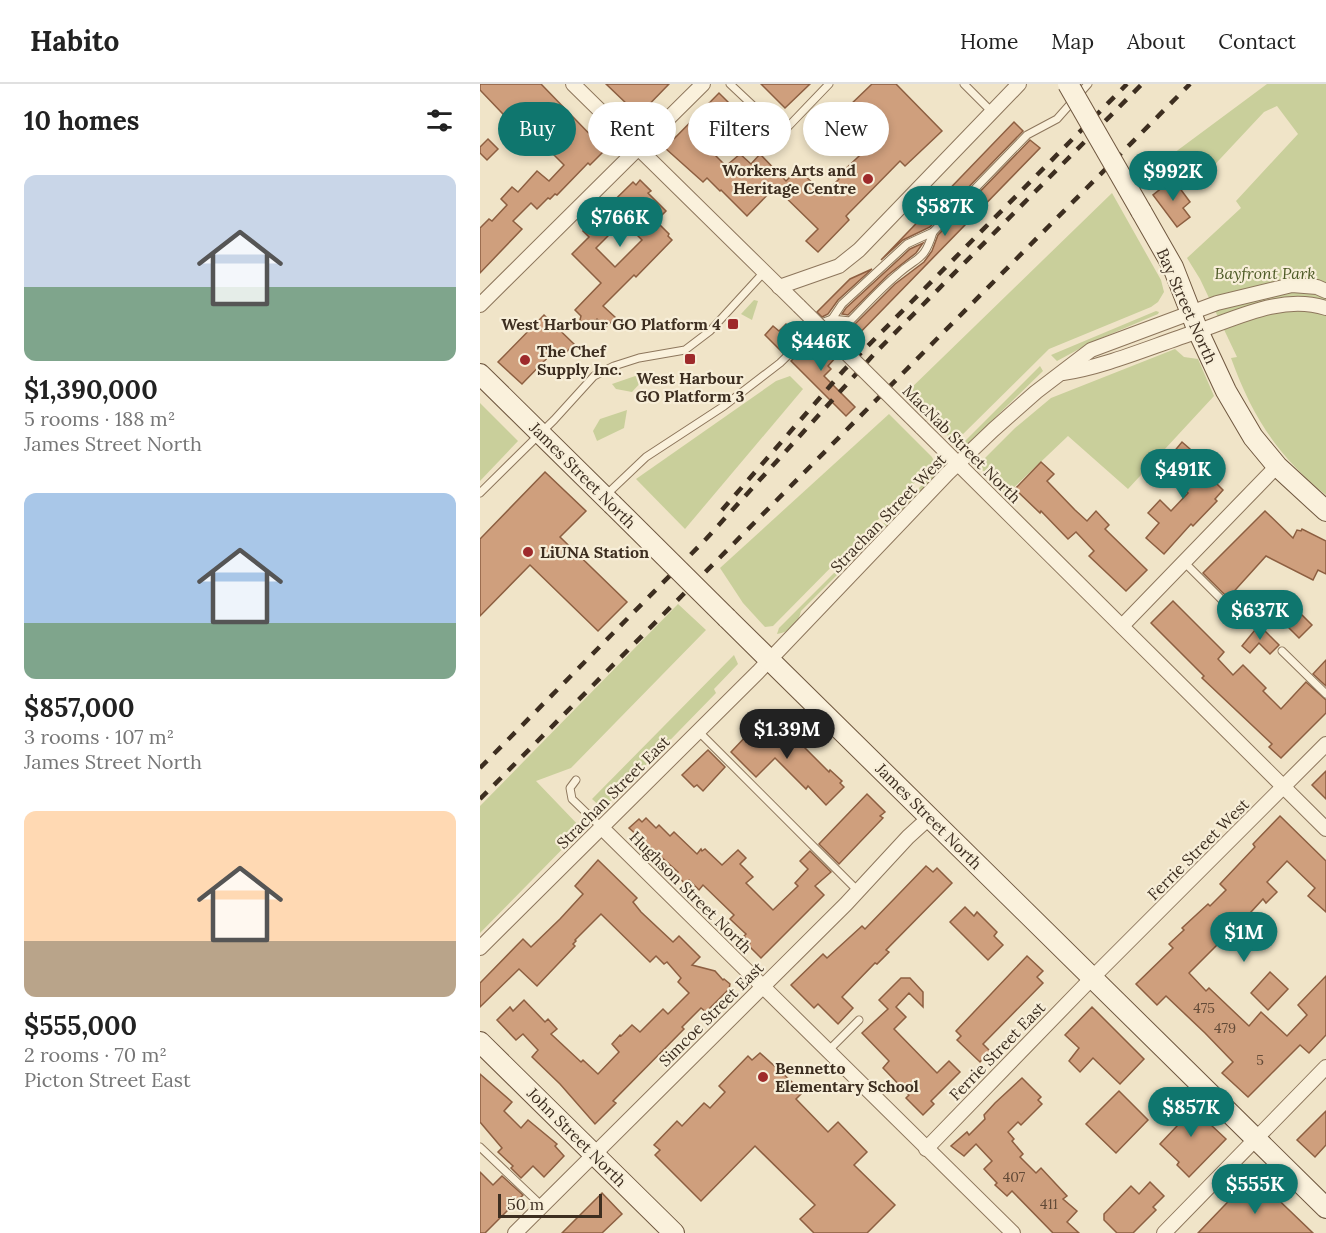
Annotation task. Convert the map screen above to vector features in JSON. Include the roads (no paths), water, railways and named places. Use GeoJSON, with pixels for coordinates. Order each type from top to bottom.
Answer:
{"type":"FeatureCollection","features":[{"type":"Feature","properties":{"kind":"main road","name":"Bay Street North"},"geometry":{"type":"LineString","coordinates":[[1068,84],[1173,267],[1198,331],[1231,401],[1253,437],[1277,466],[1326,511]]}},
{"type":"Feature","properties":{"kind":"main road","name":"James Street North"},"geometry":{"type":"LineString","coordinates":[[480,374],[1326,1208]]}},
{"type":"Feature","properties":{"kind":"main road","name":"John Street North"},"geometry":{"type":"LineString","coordinates":[[480,1042],[674,1233]]}},
{"type":"Feature","properties":{"kind":"street","name":"MacNab Street North"},"geometry":{"type":"LineString","coordinates":[[573,84],[591,102]]}},
{"type":"Feature","properties":{"kind":"street"},"geometry":{"type":"LineString","coordinates":[[676,111],[703,84]]}},
{"type":"Feature","properties":{"kind":"street"},"geometry":{"type":"LineString","coordinates":[[779,287],[839,266],[859,250],[1019,84]]}},
{"type":"Feature","properties":{"kind":"street"},"geometry":{"type":"LineString","coordinates":[[480,305],[631,156]]}},
{"type":"Feature","properties":{"kind":"street","name":"MacNab Street North"},"geometry":{"type":"LineString","coordinates":[[645,156],[1326,829]]}},
{"type":"Feature","properties":{"kind":"street","name":"Strachan Street West"},"geometry":{"type":"LineString","coordinates":[[770,660],[993,429],[1036,392],[1091,350],[1216,303],[1292,285],[1317,287],[1326,291]]}},
{"type":"Feature","properties":{"kind":"street","name":"Strachan Street West"},"geometry":{"type":"LineString","coordinates":[[1063,373],[1083,370],[1230,318],[1286,303],[1318,305],[1326,308]]}},
{"type":"Feature","properties":{"kind":"street"},"geometry":{"type":"LineString","coordinates":[[1122,626],[1277,466]]}},
{"type":"Feature","properties":{"kind":"street","name":"Strachan Street East"},"geometry":{"type":"LineString","coordinates":[[480,948],[770,660]]}},
{"type":"Feature","properties":{"kind":"street","name":"Ferrie Street West"},"geometry":{"type":"LineString","coordinates":[[1092,978],[1326,744]]}},
{"type":"Feature","properties":{"kind":"street","name":"Simcoe Street East"},"geometry":{"type":"LineString","coordinates":[[515,1233],[930,817]]}},
{"type":"Feature","properties":{"kind":"street","name":"Hughson Street North"},"geometry":{"type":"LineString","coordinates":[[601,827],[1013,1233]]}},
{"type":"Feature","properties":{"kind":"street","name":"Ferrie Street East"},"geometry":{"type":"LineString","coordinates":[[926,1149],[1092,978]]}},
{"type":"Feature","properties":{"kind":"street"},"geometry":{"type":"LineString","coordinates":[[1164,1233],[1326,1067]]}},
{"type":"Feature","properties":{"kind":"lane"},"geometry":{"type":"LineString","coordinates":[[730,84],[782,133],[829,84]]}},
{"type":"Feature","properties":{"kind":"lane"},"geometry":{"type":"LineString","coordinates":[[964,84],[992,112]]}},
{"type":"Feature","properties":{"kind":"lane"},"geometry":{"type":"LineString","coordinates":[[832,319],[842,304],[907,244],[933,232],[1027,135],[1057,119],[1088,84]]}},
{"type":"Feature","properties":{"kind":"lane"},"geometry":{"type":"LineString","coordinates":[[608,500],[646,457],[724,406],[780,363],[821,323],[832,319],[850,321],[899,273],[917,261],[928,248],[933,232]]}},
{"type":"Feature","properties":{"kind":"lane"},"geometry":{"type":"LineString","coordinates":[[480,493],[541,433],[594,376],[631,361],[685,350],[710,331],[764,272]]}},
{"type":"Feature","properties":{"kind":"lane"},"geometry":{"type":"LineString","coordinates":[[1184,562],[1246,624],[1275,595]]}},
{"type":"Feature","properties":{"kind":"lane"},"geometry":{"type":"LineString","coordinates":[[1282,651],[1326,694]]}},
{"type":"Feature","properties":{"kind":"lane"},"geometry":{"type":"LineString","coordinates":[[698,731],[858,891]]}},
{"type":"Feature","properties":{"kind":"lane"},"geometry":{"type":"LineString","coordinates":[[576,780],[570,788],[572,799],[601,827]]}},
{"type":"Feature","properties":{"kind":"lane"},"geometry":{"type":"LineString","coordinates":[[828,1051],[859,1020]]}},
{"type":"Feature","properties":{"kind":"lane"},"geometry":{"type":"LineString","coordinates":[[480,1147],[542,1206]]}},
{"type":"Feature","properties":{"kind":"railway"},"geometry":{"type":"LineString","coordinates":[[722,510],[844,370],[1127,84]]}},
{"type":"Feature","properties":{"kind":"railway"},"geometry":{"type":"LineString","coordinates":[[480,768],[706,539],[877,351],[1142,84]]}},
{"type":"Feature","properties":{"kind":"railway"},"geometry":{"type":"LineString","coordinates":[[480,799],[1190,84]]}},
{"type":"Feature","properties":{"kind":"place","name":"Workers Arts and Heritage Centre"},"geometry":{"type":"Point","coordinates":[868,179]}},
{"type":"Feature","properties":{"kind":"place","name":"West Harbour GO Platform 4"},"geometry":{"type":"Point","coordinates":[733,324]}},
{"type":"Feature","properties":{"kind":"place","name":"West Harbour GO Platform 3"},"geometry":{"type":"Point","coordinates":[690,359]}},
{"type":"Feature","properties":{"kind":"place","name":"The Chef Supply Inc."},"geometry":{"type":"Point","coordinates":[525,360]}},
{"type":"Feature","properties":{"kind":"place","name":"LiUNA Station"},"geometry":{"type":"Point","coordinates":[528,552]}},
{"type":"Feature","properties":{"kind":"place","name":"Bennetto Elementary School"},"geometry":{"type":"Point","coordinates":[763,1077]}},
{"type":"Feature","properties":{"kind":"park label","name":"Bayfront Park"},"geometry":{"type":"Point","coordinates":[1265,273]}}]}
